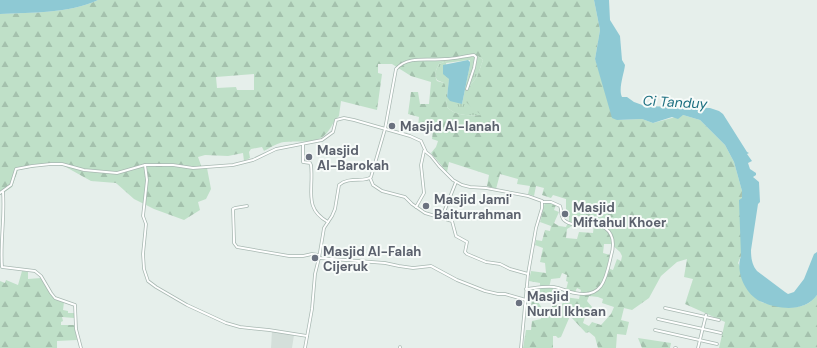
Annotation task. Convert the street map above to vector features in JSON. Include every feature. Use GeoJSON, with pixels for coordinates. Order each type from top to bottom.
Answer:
{"type":"FeatureCollection","features":[{"type":"Feature","properties":{"kind":"street"},"geometry":{"type":"LineString","coordinates":[[370,178],[385,129],[396,69],[404,63],[416,60],[445,60],[475,55],[476,58],[474,68],[467,90]]}},
{"type":"Feature","properties":{"kind":"street"},"geometry":{"type":"LineString","coordinates":[[0,193],[11,185],[16,169],[46,164],[62,164],[84,170],[117,173],[145,166],[173,165],[193,168],[233,165],[253,160],[276,149],[303,145],[322,140],[330,136],[335,129],[336,120],[339,118],[354,120],[417,138],[422,143],[424,150],[421,165],[424,193],[416,207]]}},
{"type":"Feature","properties":{"kind":"street"},"geometry":{"type":"LineString","coordinates":[[303,145],[303,162],[310,163],[311,165],[312,207],[318,216],[328,222]]}},
{"type":"Feature","properties":{"kind":"street"},"geometry":{"type":"LineString","coordinates":[[424,150],[456,182],[470,188],[486,188],[528,196],[542,202],[551,202],[560,206],[562,216],[567,221],[581,225],[605,228],[613,240],[614,246],[604,280],[593,293],[581,294],[555,287],[526,289]]}},
{"type":"Feature","properties":{"kind":"street"},"geometry":{"type":"LineString","coordinates":[[145,166],[148,180],[143,216],[146,224],[143,254],[144,269],[148,281],[187,305],[226,323],[240,327],[307,336]]}},
{"type":"Feature","properties":{"kind":"street"},"geometry":{"type":"LineString","coordinates":[[370,178],[377,188],[389,194],[405,197],[416,207],[428,214],[442,217],[453,222],[455,234],[467,242],[465,252],[467,254],[486,262],[500,264],[510,269],[528,274]]}},
{"type":"Feature","properties":{"kind":"street"},"geometry":{"type":"LineString","coordinates":[[305,348],[312,309],[315,274],[324,228],[335,208],[337,187],[340,184],[351,180],[370,178]]}},
{"type":"Feature","properties":{"kind":"street"},"geometry":{"type":"LineString","coordinates":[[442,217],[456,182]]}},
{"type":"Feature","properties":{"kind":"street"},"geometry":{"type":"LineString","coordinates":[[3,192],[3,217],[0,242],[1,267],[35,271],[41,276],[55,298],[75,305],[76,329],[81,348]]}},
{"type":"Feature","properties":{"kind":"street"},"geometry":{"type":"LineString","coordinates":[[521,348],[528,274],[542,202]]}},
{"type":"Feature","properties":{"kind":"street"},"geometry":{"type":"LineString","coordinates":[[247,206],[233,209],[234,239],[237,246],[289,256],[303,256],[312,254],[319,255]]}},
{"type":"Feature","properties":{"kind":"street"},"geometry":{"type":"LineString","coordinates":[[319,258],[385,263],[413,268],[431,266],[457,280],[477,288],[526,300],[542,300]]}},
{"type":"Feature","properties":{"kind":"street"},"geometry":{"type":"LineString","coordinates":[[665,308],[719,320]]}},
{"type":"Feature","properties":{"kind":"street"},"geometry":{"type":"LineString","coordinates":[[698,348],[706,316]]}},
{"type":"Feature","properties":{"kind":"street"},"geometry":{"type":"LineString","coordinates":[[658,319],[721,333]]}},
{"type":"Feature","properties":{"kind":"street"},"geometry":{"type":"LineString","coordinates":[[655,330],[717,344]]}},
{"type":"Feature","properties":{"kind":"shaded area"},"geometry":{"type":"Polygon","coordinates":[[[272,331],[294,335],[292,348],[271,348],[272,331]]]}},
{"type":"Feature","properties":{"kind":"green space"},"geometry":{"type":"Polygon","coordinates":[[[98,0],[594,0],[600,30],[595,59],[617,120],[642,119],[653,123],[683,115],[700,120],[725,145],[734,162],[742,191],[741,256],[738,263],[761,302],[791,308],[805,305],[817,295],[817,348],[719,348],[725,322],[685,304],[693,279],[684,277],[687,259],[677,262],[661,276],[649,298],[632,310],[624,308],[621,320],[629,322],[626,335],[617,334],[616,348],[598,348],[595,337],[589,332],[586,333],[570,316],[561,337],[558,338],[553,336],[553,348],[523,348],[526,330],[531,330],[532,321],[541,319],[539,312],[532,313],[531,301],[538,302],[542,308],[552,309],[552,301],[549,298],[540,297],[540,283],[529,281],[531,271],[546,273],[545,263],[540,262],[543,248],[535,245],[536,240],[542,241],[545,230],[550,231],[551,226],[540,222],[545,202],[556,205],[554,210],[559,212],[554,223],[559,226],[566,227],[569,220],[569,211],[566,211],[566,199],[553,195],[551,198],[542,195],[544,188],[536,186],[534,196],[528,194],[530,186],[517,184],[518,179],[500,174],[496,189],[487,186],[489,175],[449,162],[447,172],[431,153],[436,147],[438,141],[432,139],[433,131],[418,127],[419,117],[408,114],[411,92],[418,92],[420,104],[429,104],[431,82],[411,76],[392,64],[378,64],[378,73],[382,74],[377,110],[341,101],[339,116],[334,121],[327,133],[317,140],[276,144],[264,151],[262,147],[251,149],[249,152],[250,158],[244,161],[243,153],[228,156],[205,155],[198,157],[202,168],[207,168],[211,189],[206,199],[198,202],[200,210],[184,220],[154,209],[134,199],[116,183],[91,181],[64,166],[53,164],[18,170],[12,187],[0,195],[0,14],[50,12],[87,5],[98,0]],[[469,55],[457,57],[439,64],[436,70],[436,77],[437,81],[444,83],[445,85],[447,107],[459,114],[481,115],[467,103],[465,99],[468,88],[477,77],[483,60],[478,56],[469,55]],[[254,74],[216,77],[217,88],[236,87],[237,90],[254,90],[254,74]],[[574,215],[572,226],[567,229],[566,238],[577,239],[579,232],[593,233],[594,225],[580,223],[582,217],[574,215]],[[604,244],[603,253],[610,255],[607,268],[613,270],[617,259],[621,261],[622,256],[620,252],[611,244],[604,244]],[[562,273],[560,278],[551,279],[549,288],[553,288],[552,296],[557,298],[556,304],[562,305],[564,297],[579,299],[581,290],[577,288],[575,292],[566,290],[568,282],[566,281],[567,275],[562,273]],[[589,296],[587,301],[592,307],[593,314],[585,317],[583,323],[589,326],[592,322],[601,325],[611,314],[614,307],[602,303],[603,299],[589,296]]]}},
{"type":"Feature","properties":{"kind":"green space"},"geometry":{"type":"Polygon","coordinates":[[[469,55],[478,56],[483,60],[477,77],[468,88],[476,110],[482,115],[459,114],[447,107],[444,83],[437,80],[436,72],[439,64],[457,57],[469,55]],[[470,60],[446,63],[449,80],[447,97],[462,104],[470,65],[470,60]]]}},
{"type":"Feature","properties":{"kind":"green space"},"geometry":{"type":"Polygon","coordinates":[[[22,271],[28,272],[28,279],[41,278],[47,290],[56,299],[64,302],[63,310],[68,311],[68,313],[74,313],[74,318],[62,317],[63,321],[61,322],[61,325],[74,325],[77,340],[57,341],[57,348],[0,348],[0,281],[5,283],[6,280],[18,285],[22,271]]]}},
{"type":"Feature","properties":{"kind":"green space"},"geometry":{"type":"Polygon","coordinates":[[[638,338],[671,343],[670,348],[642,348],[638,338]]]}},
{"type":"Feature","properties":{"kind":"water"},"geometry":{"type":"Polygon","coordinates":[[[0,0],[98,0],[87,5],[63,10],[0,14],[0,0]]]}},
{"type":"Feature","properties":{"kind":"water"},"geometry":{"type":"Polygon","coordinates":[[[594,0],[609,0],[610,20],[620,36],[622,60],[625,65],[621,86],[622,97],[627,97],[634,102],[645,106],[710,108],[723,114],[749,153],[747,154],[752,161],[748,163],[750,169],[756,173],[753,177],[759,182],[760,202],[758,204],[751,250],[754,266],[757,271],[788,294],[794,292],[804,279],[814,254],[817,252],[817,295],[812,301],[799,307],[776,307],[756,299],[751,295],[743,283],[740,269],[739,200],[742,198],[742,191],[734,162],[725,145],[700,120],[683,115],[678,119],[672,117],[653,123],[642,119],[617,120],[612,118],[595,59],[600,30],[594,0]]]}},
{"type":"Feature","properties":{"kind":"water"},"geometry":{"type":"Polygon","coordinates":[[[468,60],[470,65],[462,104],[450,101],[447,97],[449,79],[443,74],[443,65],[468,60]]]}},
{"type":"Feature","properties":{"kind":"place","name":"Masjid Al-Ianah"},"geometry":{"type":"Point","coordinates":[392,126]}},
{"type":"Feature","properties":{"kind":"place","name":"Masjid Al-Barokah"},"geometry":{"type":"Point","coordinates":[309,157]}},
{"type":"Feature","properties":{"kind":"place","name":"Masjid Jami' Baiturrahman"},"geometry":{"type":"Point","coordinates":[426,206]}},
{"type":"Feature","properties":{"kind":"place","name":"Masjid Miftahul Khoer"},"geometry":{"type":"Point","coordinates":[565,214]}},
{"type":"Feature","properties":{"kind":"place","name":"Masjid Al-Falah Cijeruk"},"geometry":{"type":"Point","coordinates":[315,258]}},
{"type":"Feature","properties":{"kind":"place","name":"Masjid Nurul Ikhsan"},"geometry":{"type":"Point","coordinates":[519,303]}},
{"type":"Feature","properties":{"kind":"water label","name":"Ci Tanduy"},"geometry":{"type":"Point","coordinates":[675,102]}}]}
